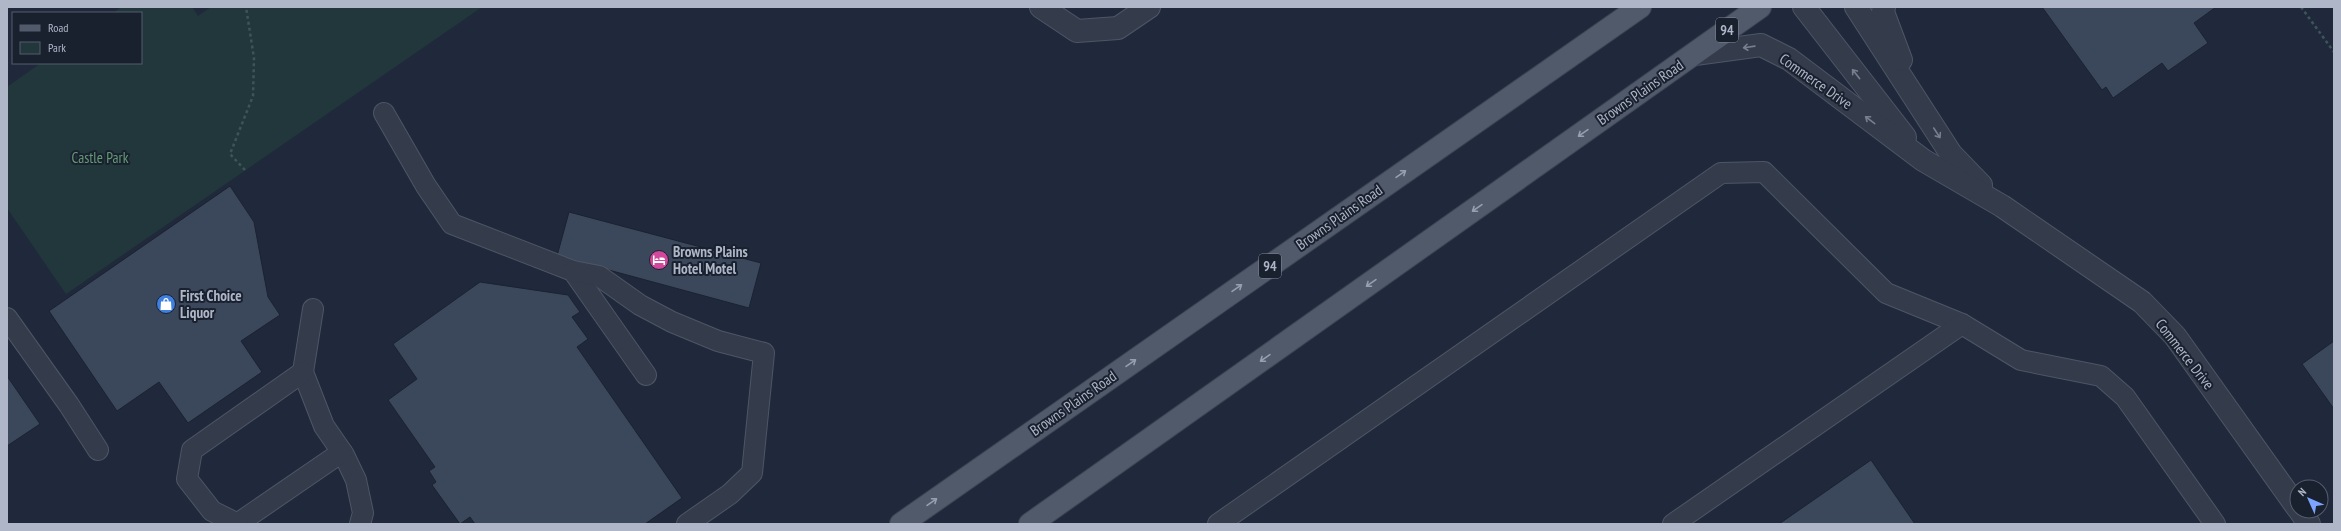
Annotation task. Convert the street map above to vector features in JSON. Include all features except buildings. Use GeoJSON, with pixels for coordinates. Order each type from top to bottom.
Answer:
{"type":"FeatureCollection","features":[{"type":"Feature","properties":{"kind":"main road","name":"Browns Plains Road"},"geometry":{"type":"LineString","coordinates":[[900,524],[1640,7]]}},
{"type":"Feature","properties":{"kind":"main road","name":"Browns Plains Road"},"geometry":{"type":"LineString","coordinates":[[1030,524],[1760,7]]}},
{"type":"Feature","properties":{"kind":"street"},"geometry":{"type":"LineString","coordinates":[[1041,7],[1077,31],[1118,28],[1149,7]]}},
{"type":"Feature","properties":{"kind":"street","name":"Commerce Drive"},"geometry":{"type":"LineString","coordinates":[[1804,7],[1923,160]]}},
{"type":"Feature","properties":{"kind":"street","name":"Commerce Drive"},"geometry":{"type":"LineString","coordinates":[[1856,7],[1950,154],[2002,206]]}},
{"type":"Feature","properties":{"kind":"street","name":"Commerce Drive"},"geometry":{"type":"LineString","coordinates":[[1884,7],[1883,12],[1916,100]]}},
{"type":"Feature","properties":{"kind":"street","name":"Commerce Drive"},"geometry":{"type":"LineString","coordinates":[[1695,54],[1761,45],[1789,59],[1923,160],[2002,206],[2142,302],[2175,336],[2289,496]]}},
{"type":"Feature","properties":{"kind":"lane"},"geometry":{"type":"LineString","coordinates":[[384,113],[426,186],[452,224],[573,271],[599,276],[640,305],[692,330],[718,341],[764,354],[752,473],[730,494],[687,524]]}},
{"type":"Feature","properties":{"kind":"lane"},"geometry":{"type":"LineString","coordinates":[[1218,524],[1721,173],[1764,172],[1886,293],[1962,324],[2021,360],[2101,376],[2125,397],[2215,524]]}},
{"type":"Feature","properties":{"kind":"lane"},"geometry":{"type":"LineString","coordinates":[[573,271],[646,375]]}},
{"type":"Feature","properties":{"kind":"lane"},"geometry":{"type":"LineString","coordinates":[[313,308],[303,372],[324,426],[342,452],[356,480],[363,513],[360,524]]}},
{"type":"Feature","properties":{"kind":"lane"},"geometry":{"type":"LineString","coordinates":[[7,318],[69,405],[98,450]]}},
{"type":"Feature","properties":{"kind":"lane"},"geometry":{"type":"LineString","coordinates":[[1673,524],[1962,324]]}},
{"type":"Feature","properties":{"kind":"lane"},"geometry":{"type":"LineString","coordinates":[[303,372],[192,450],[187,479],[212,511],[237,524],[342,452]]}},
{"type":"Feature","properties":{"kind":"path"},"geometry":{"type":"LineString","coordinates":[[245,170],[230,154],[253,96],[254,58],[246,7]]}},
{"type":"Feature","properties":{"kind":"path"},"geometry":{"type":"LineString","coordinates":[[2301,7],[2334,52]]}},
{"type":"Feature","properties":{"kind":"green space","name":"Castle Park"},"geometry":{"type":"Polygon","coordinates":[[[121,7],[192,7],[198,16],[211,7],[482,7],[66,294],[7,208],[7,87],[40,64],[142,64],[142,12],[114,12],[121,7]]]}},
{"type":"Feature","properties":{"kind":"place","name":"Browns Plains Hotel Motel"},"geometry":{"type":"Point","coordinates":[659,260]}},
{"type":"Feature","properties":{"kind":"place","name":"First Choice Liquor"},"geometry":{"type":"Point","coordinates":[166,304]}}]}
